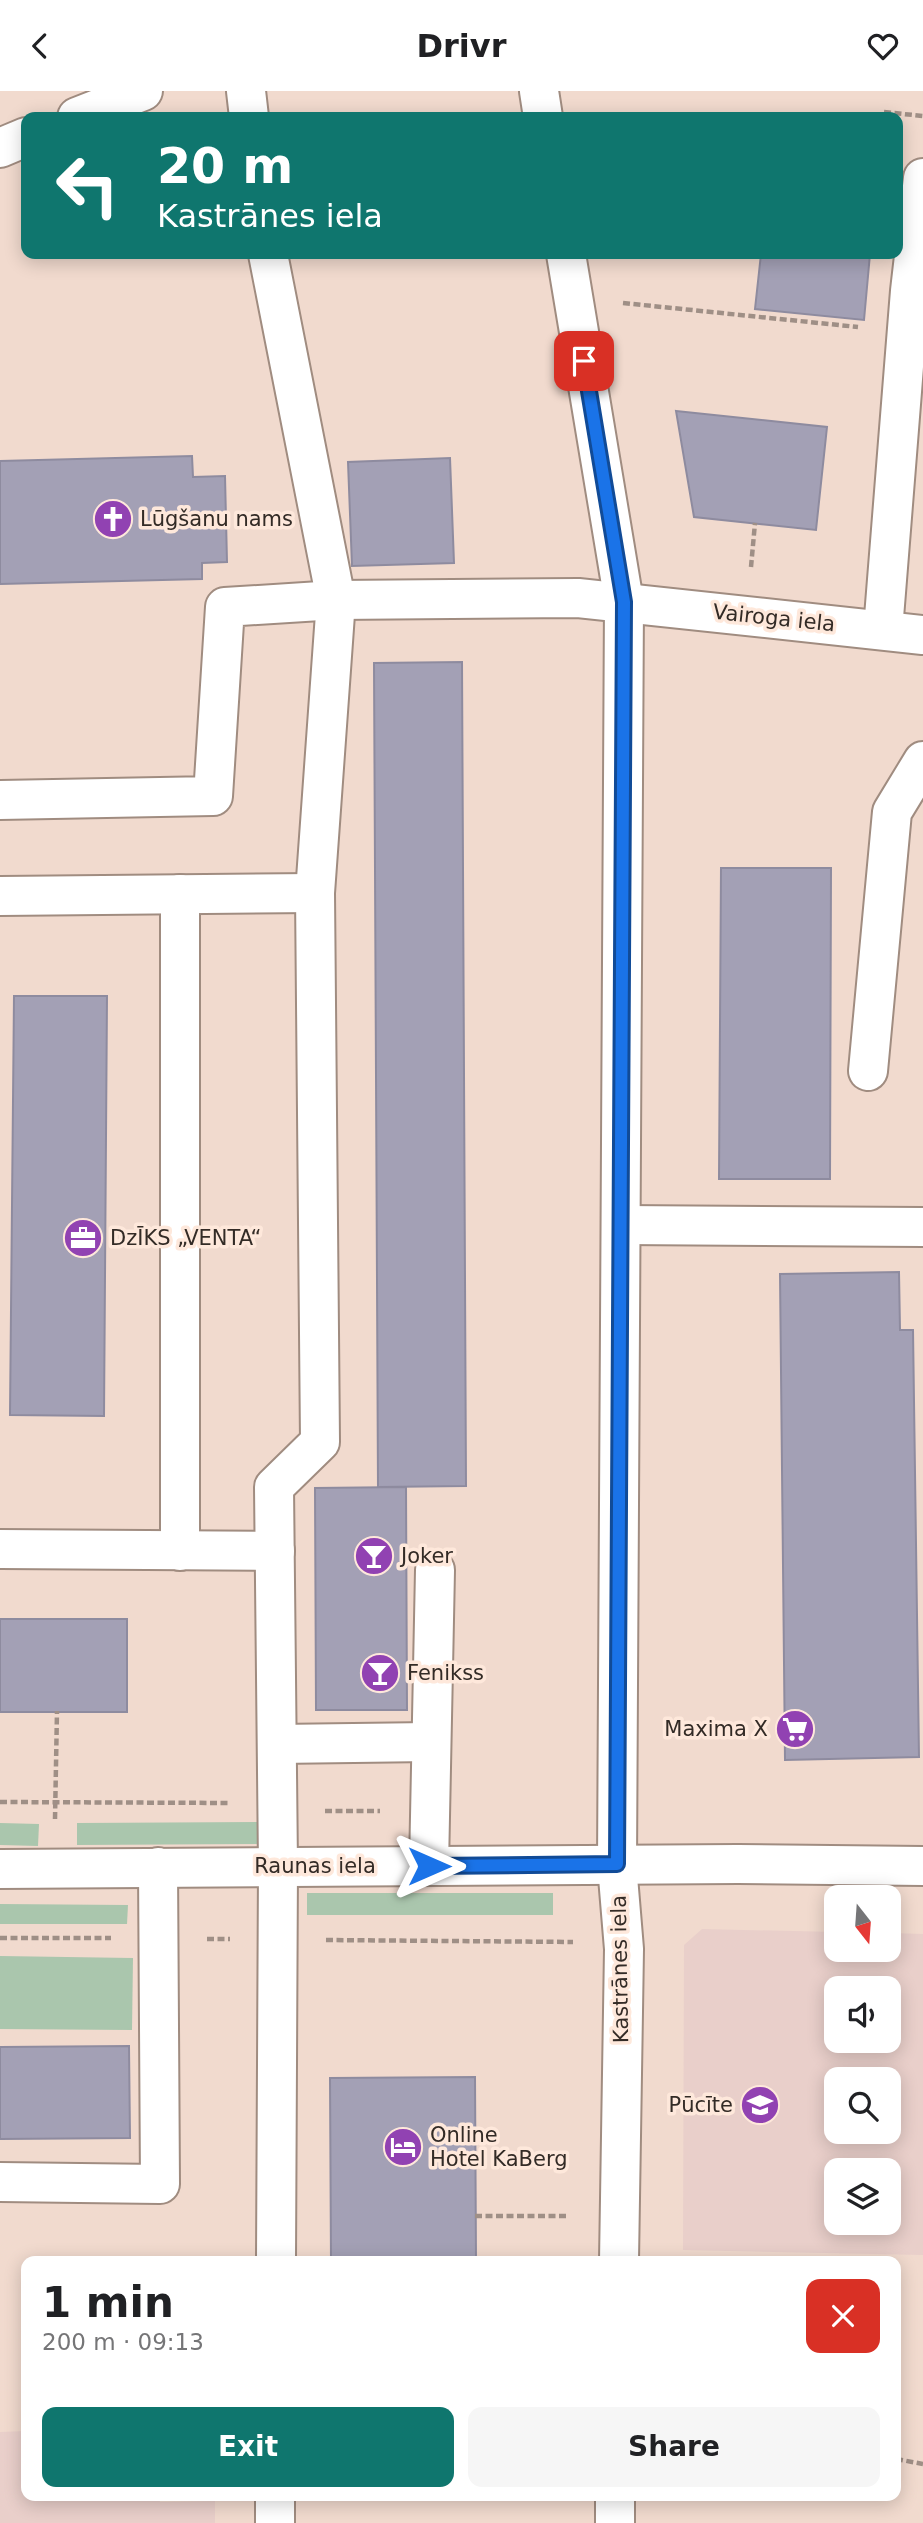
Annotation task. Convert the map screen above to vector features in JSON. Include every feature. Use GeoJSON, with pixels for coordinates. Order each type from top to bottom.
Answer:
{"type":"FeatureCollection","features":[{"type":"Feature","properties":{"kind":"street"},"geometry":{"type":"LineString","coordinates":[[69,91],[76,112]]}},
{"type":"Feature","properties":{"kind":"street"},"geometry":{"type":"LineString","coordinates":[[90,112],[143,91]]}},
{"type":"Feature","properties":{"kind":"street"},"geometry":{"type":"LineString","coordinates":[[246,91],[248,112]]}},
{"type":"Feature","properties":{"kind":"street"},"geometry":{"type":"LineString","coordinates":[[539,91],[542,112]]}},
{"type":"Feature","properties":{"kind":"street"},"geometry":{"type":"LineString","coordinates":[[0,148],[21,139]]}},
{"type":"Feature","properties":{"kind":"street"},"geometry":{"type":"LineString","coordinates":[[883,630],[907,332],[917,290],[923,178]]}},
{"type":"Feature","properties":{"kind":"street"},"geometry":{"type":"LineString","coordinates":[[269,259],[336,600],[315,893],[320,1442],[274,1487],[278,1866],[276,2256]]}},
{"type":"Feature","properties":{"kind":"street","name":"Kastrānes iela"},"geometry":{"type":"LineString","coordinates":[[567,259],[624,602],[617,1864],[624,1948],[619,2256]]}},
{"type":"Feature","properties":{"kind":"street","name":"Vairoga iela"},"geometry":{"type":"LineString","coordinates":[[0,800],[213,796],[225,607],[336,600],[578,598],[923,635]]}},
{"type":"Feature","properties":{"kind":"street"},"geometry":{"type":"LineString","coordinates":[[868,1071],[892,812],[923,761]]}},
{"type":"Feature","properties":{"kind":"street"},"geometry":{"type":"LineString","coordinates":[[0,896],[315,893]]}},
{"type":"Feature","properties":{"kind":"street"},"geometry":{"type":"LineString","coordinates":[[180,894],[180,1551]]}},
{"type":"Feature","properties":{"kind":"street"},"geometry":{"type":"LineString","coordinates":[[622,1225],[923,1227]]}},
{"type":"Feature","properties":{"kind":"street"},"geometry":{"type":"LineString","coordinates":[[0,1549],[275,1551]]}},
{"type":"Feature","properties":{"kind":"street"},"geometry":{"type":"LineString","coordinates":[[429,1866],[435,1570]]}},
{"type":"Feature","properties":{"kind":"street"},"geometry":{"type":"LineString","coordinates":[[277,1744],[430,1742]]}},
{"type":"Feature","properties":{"kind":"street","name":"Raunas iela"},"geometry":{"type":"LineString","coordinates":[[0,1869],[617,1864],[923,1866]]}},
{"type":"Feature","properties":{"kind":"street"},"geometry":{"type":"LineString","coordinates":[[0,2182],[160,2184],[159,1867]]}},
{"type":"Feature","properties":{"kind":"street"},"geometry":{"type":"LineString","coordinates":[[275,2501],[275,2523]]}},
{"type":"Feature","properties":{"kind":"street"},"geometry":{"type":"LineString","coordinates":[[615,2501],[615,2523]]}},
{"type":"Feature","properties":{"kind":"path"},"geometry":{"type":"LineString","coordinates":[[903,114],[923,116]]}},
{"type":"Feature","properties":{"kind":"path"},"geometry":{"type":"LineString","coordinates":[[616,303],[907,332]]}},
{"type":"Feature","properties":{"kind":"path"},"geometry":{"type":"LineString","coordinates":[[751,571],[755,523]]}},
{"type":"Feature","properties":{"kind":"path"},"geometry":{"type":"LineString","coordinates":[[55,1868],[57,1711]]}},
{"type":"Feature","properties":{"kind":"path"},"geometry":{"type":"LineString","coordinates":[[0,1802],[277,1803],[304,1811],[406,1811],[430,1817]]}},
{"type":"Feature","properties":{"kind":"path"},"geometry":{"type":"LineString","coordinates":[[475,2217],[570,2216]]}},
{"type":"Feature","properties":{"kind":"path"},"geometry":{"type":"LineString","coordinates":[[901,2460],[923,2464]]}},
{"type":"Feature","properties":{"kind":"shaded area","name":"Pūcīte"},"geometry":{"type":"Polygon","coordinates":[[[702,1929],[824,1932],[824,1962],[901,1962],[901,1933],[923,1934],[923,2255],[683,2250],[684,1945],[702,1929]]]}},
{"type":"Feature","properties":{"kind":"shaded area"},"geometry":{"type":"Polygon","coordinates":[[[21,2431],[21,2501],[215,2501],[215,2523],[0,2523],[0,2432],[21,2431]]]}},
{"type":"Feature","properties":{"kind":"green space"},"geometry":{"type":"Polygon","coordinates":[[[261,1822],[261,1844],[77,1845],[77,1823],[261,1822]]]}},
{"type":"Feature","properties":{"kind":"green space"},"geometry":{"type":"Polygon","coordinates":[[[0,1823],[39,1824],[38,1846],[0,1845],[0,1823]]]}},
{"type":"Feature","properties":{"kind":"green space"},"geometry":{"type":"Polygon","coordinates":[[[307,1893],[553,1893],[553,1915],[307,1915],[307,1893]]]}},
{"type":"Feature","properties":{"kind":"green space"},"geometry":{"type":"Polygon","coordinates":[[[0,1904],[128,1905],[127,1924],[0,1924],[0,1904]]]}},
{"type":"Feature","properties":{"kind":"green space"},"geometry":{"type":"Polygon","coordinates":[[[0,1956],[133,1958],[132,2030],[0,2029],[0,1956]]]}},
{"type":"Feature","properties":{"kind":"building"},"geometry":{"type":"Polygon","coordinates":[[[760,259],[870,259],[864,320],[755,309],[760,259]]]}},
{"type":"Feature","properties":{"kind":"building"},"geometry":{"type":"Polygon","coordinates":[[[676,411],[827,427],[816,530],[694,517],[676,411]]]}},
{"type":"Feature","properties":{"kind":"building","name":"Lūgšanu nams"},"geometry":{"type":"Polygon","coordinates":[[[192,456],[193,477],[225,476],[227,562],[202,563],[202,579],[0,584],[0,461],[192,456]]]}},
{"type":"Feature","properties":{"kind":"building"},"geometry":{"type":"Polygon","coordinates":[[[450,458],[454,563],[352,566],[348,462],[450,458]]]}},
{"type":"Feature","properties":{"kind":"building"},"geometry":{"type":"Polygon","coordinates":[[[462,662],[466,1486],[378,1487],[374,663],[462,662]]]}},
{"type":"Feature","properties":{"kind":"building"},"geometry":{"type":"Polygon","coordinates":[[[721,868],[831,868],[830,1179],[719,1179],[721,868]]]}},
{"type":"Feature","properties":{"kind":"building"},"geometry":{"type":"Polygon","coordinates":[[[14,996],[107,996],[104,1416],[10,1415],[14,996]]]}},
{"type":"Feature","properties":{"kind":"building"},"geometry":{"type":"Polygon","coordinates":[[[899,1272],[900,1330],[913,1330],[919,1757],[785,1760],[780,1274],[899,1272]]]}},
{"type":"Feature","properties":{"kind":"building"},"geometry":{"type":"Polygon","coordinates":[[[406,1487],[407,1710],[316,1710],[315,1488],[406,1487]]]}},
{"type":"Feature","properties":{"kind":"building"},"geometry":{"type":"Polygon","coordinates":[[[0,1619],[127,1619],[127,1712],[0,1712],[0,1619]]]}},
{"type":"Feature","properties":{"kind":"building"},"geometry":{"type":"Polygon","coordinates":[[[129,2046],[130,2138],[0,2139],[0,2047],[129,2046]]]}},
{"type":"Feature","properties":{"kind":"building","name":"Online Hotel KaBerg"},"geometry":{"type":"Polygon","coordinates":[[[475,2077],[476,2256],[331,2256],[330,2078],[475,2077]]]}},
{"type":"Feature","properties":{"kind":"place","name":"Lūgšanu nams"},"geometry":{"type":"Point","coordinates":[113,519]}},
{"type":"Feature","properties":{"kind":"place","name":"DzĪKS „VENTA“"},"geometry":{"type":"Point","coordinates":[83,1238]}},
{"type":"Feature","properties":{"kind":"place","name":"Joker"},"geometry":{"type":"Point","coordinates":[374,1556]}},
{"type":"Feature","properties":{"kind":"place","name":"Fenikss"},"geometry":{"type":"Point","coordinates":[380,1673]}},
{"type":"Feature","properties":{"kind":"place","name":"Maxima X"},"geometry":{"type":"Point","coordinates":[795,1729]}},
{"type":"Feature","properties":{"kind":"place","name":"Pūcīte"},"geometry":{"type":"Point","coordinates":[760,2105]}},
{"type":"Feature","properties":{"kind":"place","name":"Online Hotel KaBerg"},"geometry":{"type":"Point","coordinates":[403,2147]}},
{"type":"Feature","properties":{"kind":"route"},"geometry":{"type":"LineString","coordinates":[[429,1866],[617,1864],[624,602],[584,361]]}}]}
